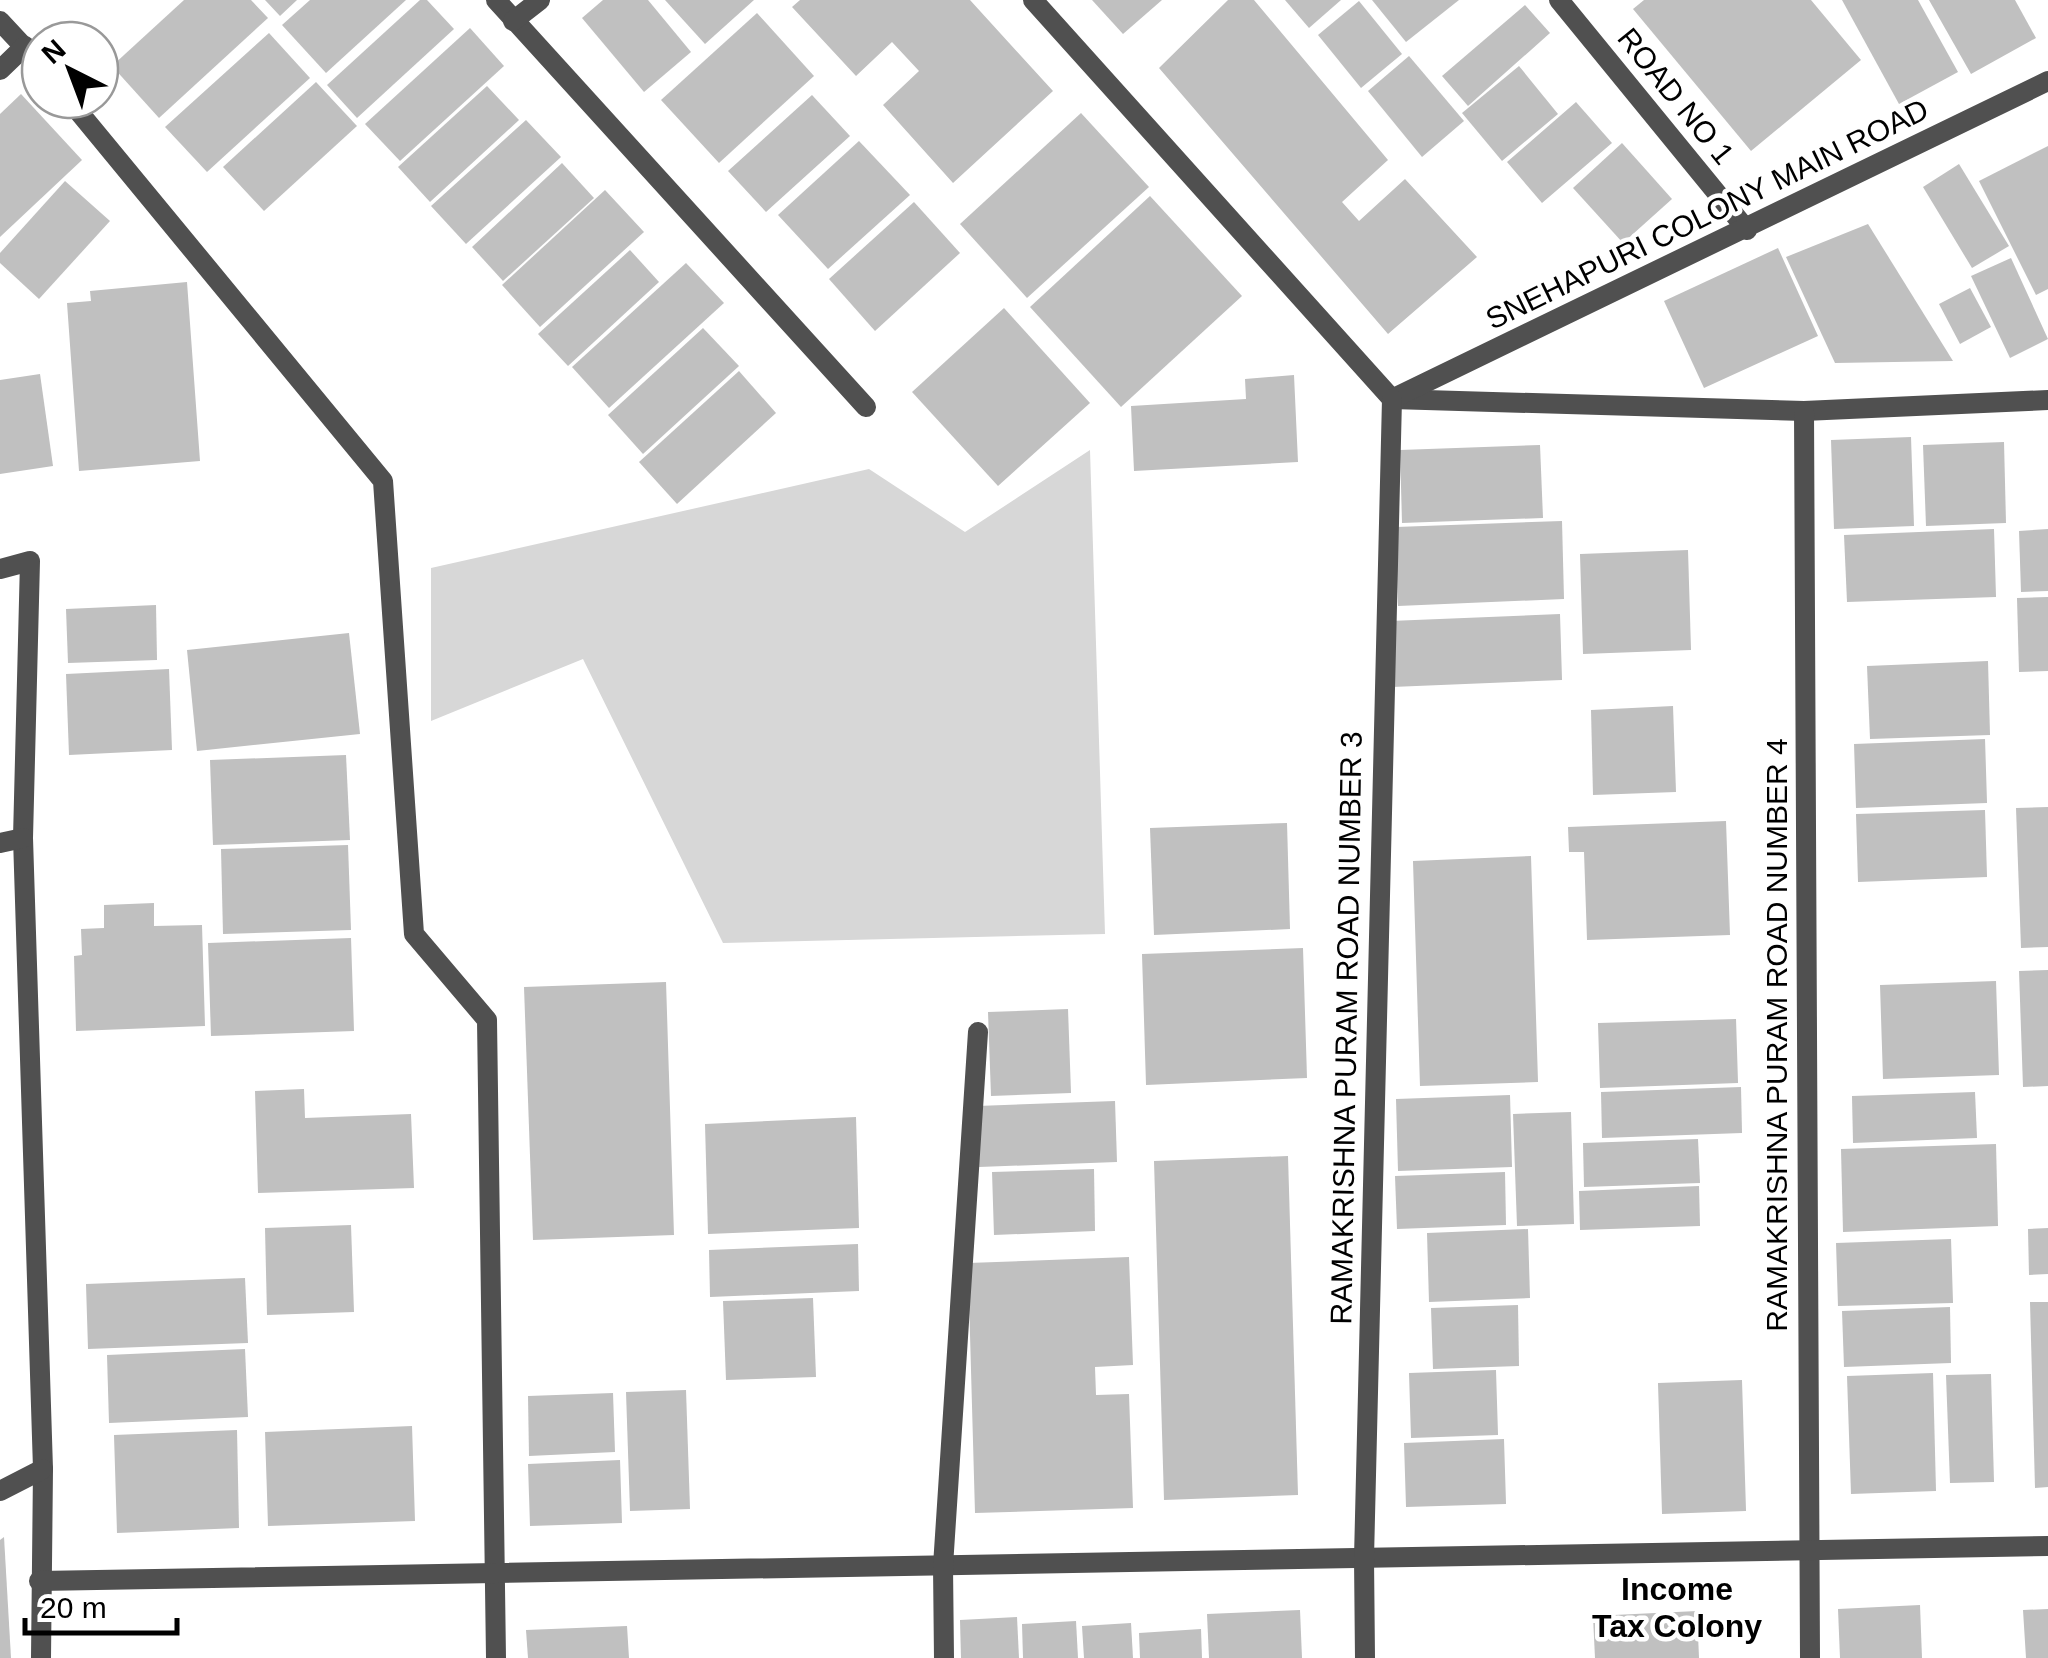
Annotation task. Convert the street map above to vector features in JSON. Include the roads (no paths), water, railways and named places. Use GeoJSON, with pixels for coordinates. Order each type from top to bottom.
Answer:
{"type":"FeatureCollection","features":[{"type":"Feature","properties":{"kind":"street"},"geometry":{"type":"LineString","coordinates":[[496,0],[866,407]]}},
{"type":"Feature","properties":{"kind":"street"},"geometry":{"type":"LineString","coordinates":[[513,21],[540,0]]}},
{"type":"Feature","properties":{"kind":"street"},"geometry":{"type":"LineString","coordinates":[[1033,0],[1392,399],[1804,411],[2048,400]]}},
{"type":"Feature","properties":{"kind":"street","name":"ROAD NO 1"},"geometry":{"type":"LineString","coordinates":[[1559,0],[1747,230]]}},
{"type":"Feature","properties":{"kind":"street"},"geometry":{"type":"LineString","coordinates":[[0,21],[20,41]]}},
{"type":"Feature","properties":{"kind":"street"},"geometry":{"type":"LineString","coordinates":[[0,70],[20,51]]}},
{"type":"Feature","properties":{"kind":"street","name":"SNEHAPURI COLONY MAIN ROAD"},"geometry":{"type":"LineString","coordinates":[[1392,399],[2048,81]]}},
{"type":"Feature","properties":{"kind":"street"},"geometry":{"type":"LineString","coordinates":[[85,120],[383,481],[414,934],[486,1020],[496,1658]]}},
{"type":"Feature","properties":{"kind":"street","name":"RAMAKRISHNA PURAM ROAD NUMBER 3"},"geometry":{"type":"LineString","coordinates":[[1365,1658],[1364,1558],[1392,399]]}},
{"type":"Feature","properties":{"kind":"street","name":"RAMAKRISHNA PURAM ROAD NUMBER 4"},"geometry":{"type":"LineString","coordinates":[[1804,411],[1810,1658]]}},
{"type":"Feature","properties":{"kind":"street"},"geometry":{"type":"LineString","coordinates":[[0,568],[30,562],[23,838],[43,1469],[41,1658]]}},
{"type":"Feature","properties":{"kind":"street"},"geometry":{"type":"LineString","coordinates":[[0,843],[23,838]]}},
{"type":"Feature","properties":{"kind":"street"},"geometry":{"type":"LineString","coordinates":[[944,1658],[943,1566],[978,1032]]}},
{"type":"Feature","properties":{"kind":"street"},"geometry":{"type":"LineString","coordinates":[[0,1492],[43,1469]]}},
{"type":"Feature","properties":{"kind":"street"},"geometry":{"type":"LineString","coordinates":[[39,1582],[2048,1546]]}},
{"type":"Feature","properties":{"kind":"district","name":"Income Tax Colony"},"geometry":{"type":"Point","coordinates":[1677,1608]}}]}
